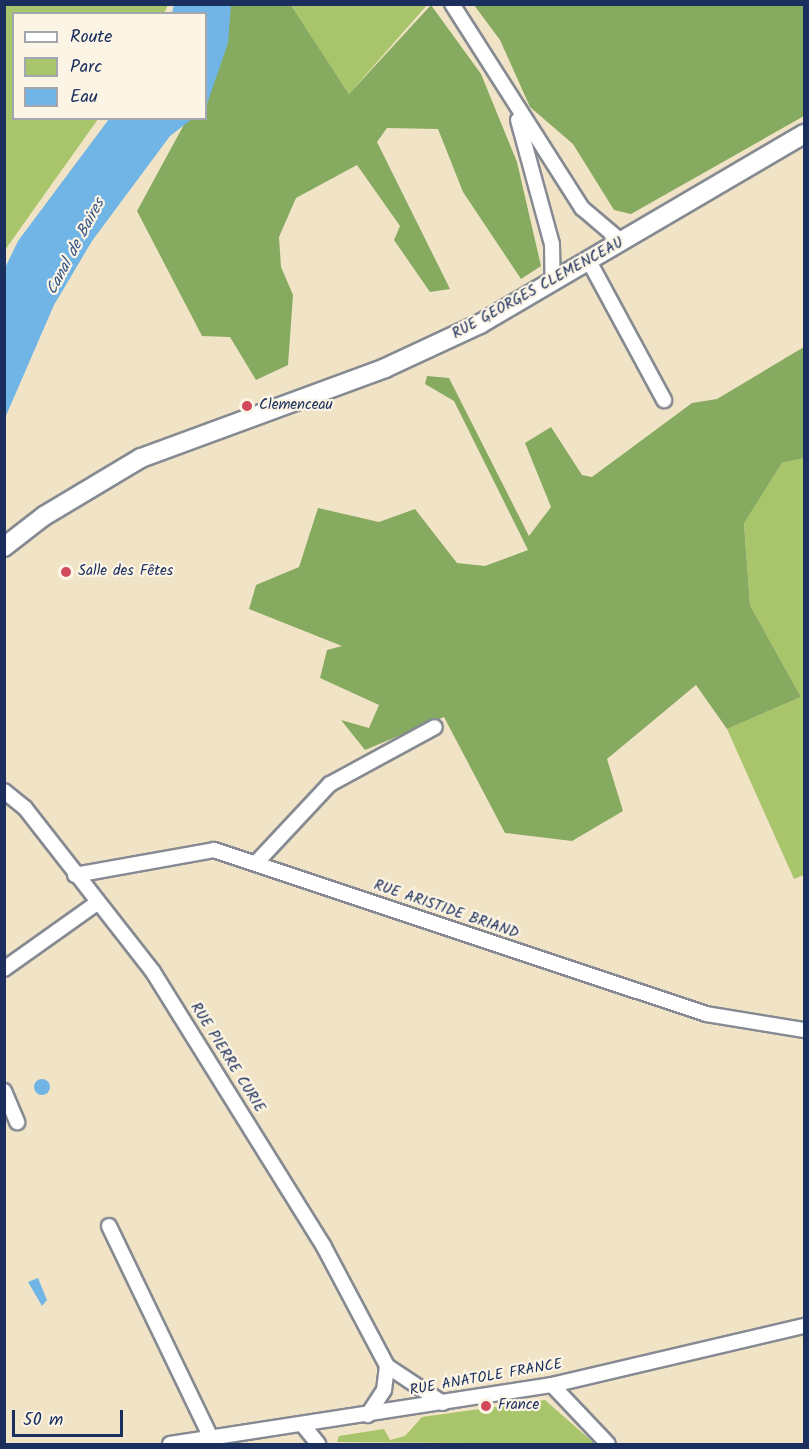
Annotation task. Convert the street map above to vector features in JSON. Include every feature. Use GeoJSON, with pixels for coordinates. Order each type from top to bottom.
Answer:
{"type":"FeatureCollection","features":[{"type":"Feature","properties":{"kind":"main road","name":"RUE GEORGES CLEMENCEAU"},"geometry":{"type":"LineString","coordinates":[[4,547],[44,516],[141,458],[385,368],[480,324],[590,263],[804,134]]}},
{"type":"Feature","properties":{"kind":"street"},"geometry":{"type":"LineString","coordinates":[[452,4],[516,110],[582,208],[622,242]]}},
{"type":"Feature","properties":{"kind":"street"},"geometry":{"type":"LineString","coordinates":[[516,110],[552,244],[553,283]]}},
{"type":"Feature","properties":{"kind":"street"},"geometry":{"type":"LineString","coordinates":[[590,263],[664,400]]}},
{"type":"Feature","properties":{"kind":"street"},"geometry":{"type":"LineString","coordinates":[[256,863],[330,784],[435,727]]}},
{"type":"Feature","properties":{"kind":"street","name":"RUE PIERRE CURIE"},"geometry":{"type":"LineString","coordinates":[[4,791],[25,808],[75,875],[153,972],[323,1245],[387,1366],[443,1403]]}},
{"type":"Feature","properties":{"kind":"street","name":"RUE ARISTIDE BRIAND"},"geometry":{"type":"LineString","coordinates":[[75,875],[201,850],[256,863],[706,1014],[804,1030]]}},
{"type":"Feature","properties":{"kind":"street"},"geometry":{"type":"LineString","coordinates":[[4,969],[98,903]]}},
{"type":"Feature","properties":{"kind":"street"},"geometry":{"type":"LineString","coordinates":[[4,1091],[17,1122]]}},
{"type":"Feature","properties":{"kind":"street"},"geometry":{"type":"LineString","coordinates":[[109,1226],[211,1438]]}},
{"type":"Feature","properties":{"kind":"street","name":"RUE ANATOLE FRANCE"},"geometry":{"type":"LineString","coordinates":[[178,1444],[552,1385],[804,1326]]}},
{"type":"Feature","properties":{"kind":"street"},"geometry":{"type":"LineString","coordinates":[[368,1415],[388,1378],[387,1366]]}},
{"type":"Feature","properties":{"kind":"street"},"geometry":{"type":"LineString","coordinates":[[552,1385],[608,1444]]}},
{"type":"Feature","properties":{"kind":"street"},"geometry":{"type":"LineString","coordinates":[[302,1424],[318,1444]]}},
{"type":"Feature","properties":{"kind":"green space"},"geometry":{"type":"Polygon","coordinates":[[[5,4],[168,5],[164,12],[12,12],[12,120],[97,120],[5,250],[5,4]]]}},
{"type":"Feature","properties":{"kind":"green space"},"geometry":{"type":"Polygon","coordinates":[[[215,5],[291,5],[349,94],[431,5],[481,74],[517,162],[541,266],[521,279],[463,192],[438,129],[387,128],[377,142],[450,289],[430,292],[394,240],[400,226],[357,165],[296,198],[279,237],[281,267],[293,295],[288,365],[256,380],[230,337],[202,336],[137,211],[186,120],[207,120],[215,5]]]}},
{"type":"Feature","properties":{"kind":"green space"},"geometry":{"type":"Polygon","coordinates":[[[291,5],[427,5],[349,94],[291,5]]]}},
{"type":"Feature","properties":{"kind":"green space"},"geometry":{"type":"Polygon","coordinates":[[[474,5],[804,5],[804,116],[631,214],[614,210],[573,144],[530,107],[500,40],[474,5]]]}},
{"type":"Feature","properties":{"kind":"green space"},"geometry":{"type":"Polygon","coordinates":[[[804,347],[804,458],[782,463],[744,523],[750,605],[801,697],[727,729],[696,685],[607,759],[623,811],[572,841],[505,833],[444,717],[365,750],[341,720],[369,728],[379,705],[320,678],[327,650],[342,646],[249,609],[256,585],[299,567],[318,508],[379,522],[415,509],[457,563],[485,566],[528,550],[454,401],[425,384],[427,376],[449,378],[529,536],[551,507],[525,443],[551,427],[582,475],[592,477],[692,403],[717,399],[804,347]]]}},
{"type":"Feature","properties":{"kind":"green space"},"geometry":{"type":"Polygon","coordinates":[[[804,458],[804,875],[794,879],[727,729],[801,697],[750,605],[744,522],[782,463],[804,458]]]}},
{"type":"Feature","properties":{"kind":"green space"},"geometry":{"type":"Polygon","coordinates":[[[545,1400],[595,1444],[337,1442],[339,1436],[384,1429],[390,1440],[405,1436],[422,1417],[545,1400]]]}},
{"type":"Feature","properties":{"kind":"water"},"geometry":{"type":"Polygon","coordinates":[[[174,5],[231,5],[228,43],[207,104],[207,12],[172,12],[174,5]]]}},
{"type":"Feature","properties":{"kind":"water","name":"Canal de Baires"},"geometry":{"type":"Polygon","coordinates":[[[108,120],[191,120],[170,136],[92,241],[54,305],[5,418],[5,268],[18,241],[108,120]]]}},
{"type":"Feature","properties":{"kind":"water"},"geometry":{"type":"Polygon","coordinates":[[[42,1079],[50,1087],[42,1095],[34,1087],[42,1079]]]}},
{"type":"Feature","properties":{"kind":"water"},"geometry":{"type":"Polygon","coordinates":[[[38,1278],[47,1300],[42,1306],[28,1282],[38,1278]]]}},
{"type":"Feature","properties":{"kind":"place","name":"Clemenceau"},"geometry":{"type":"Point","coordinates":[247,406]}},
{"type":"Feature","properties":{"kind":"place","name":"Salle des Fêtes"},"geometry":{"type":"Point","coordinates":[66,572]}},
{"type":"Feature","properties":{"kind":"place","name":"France"},"geometry":{"type":"Point","coordinates":[486,1406]}}]}
